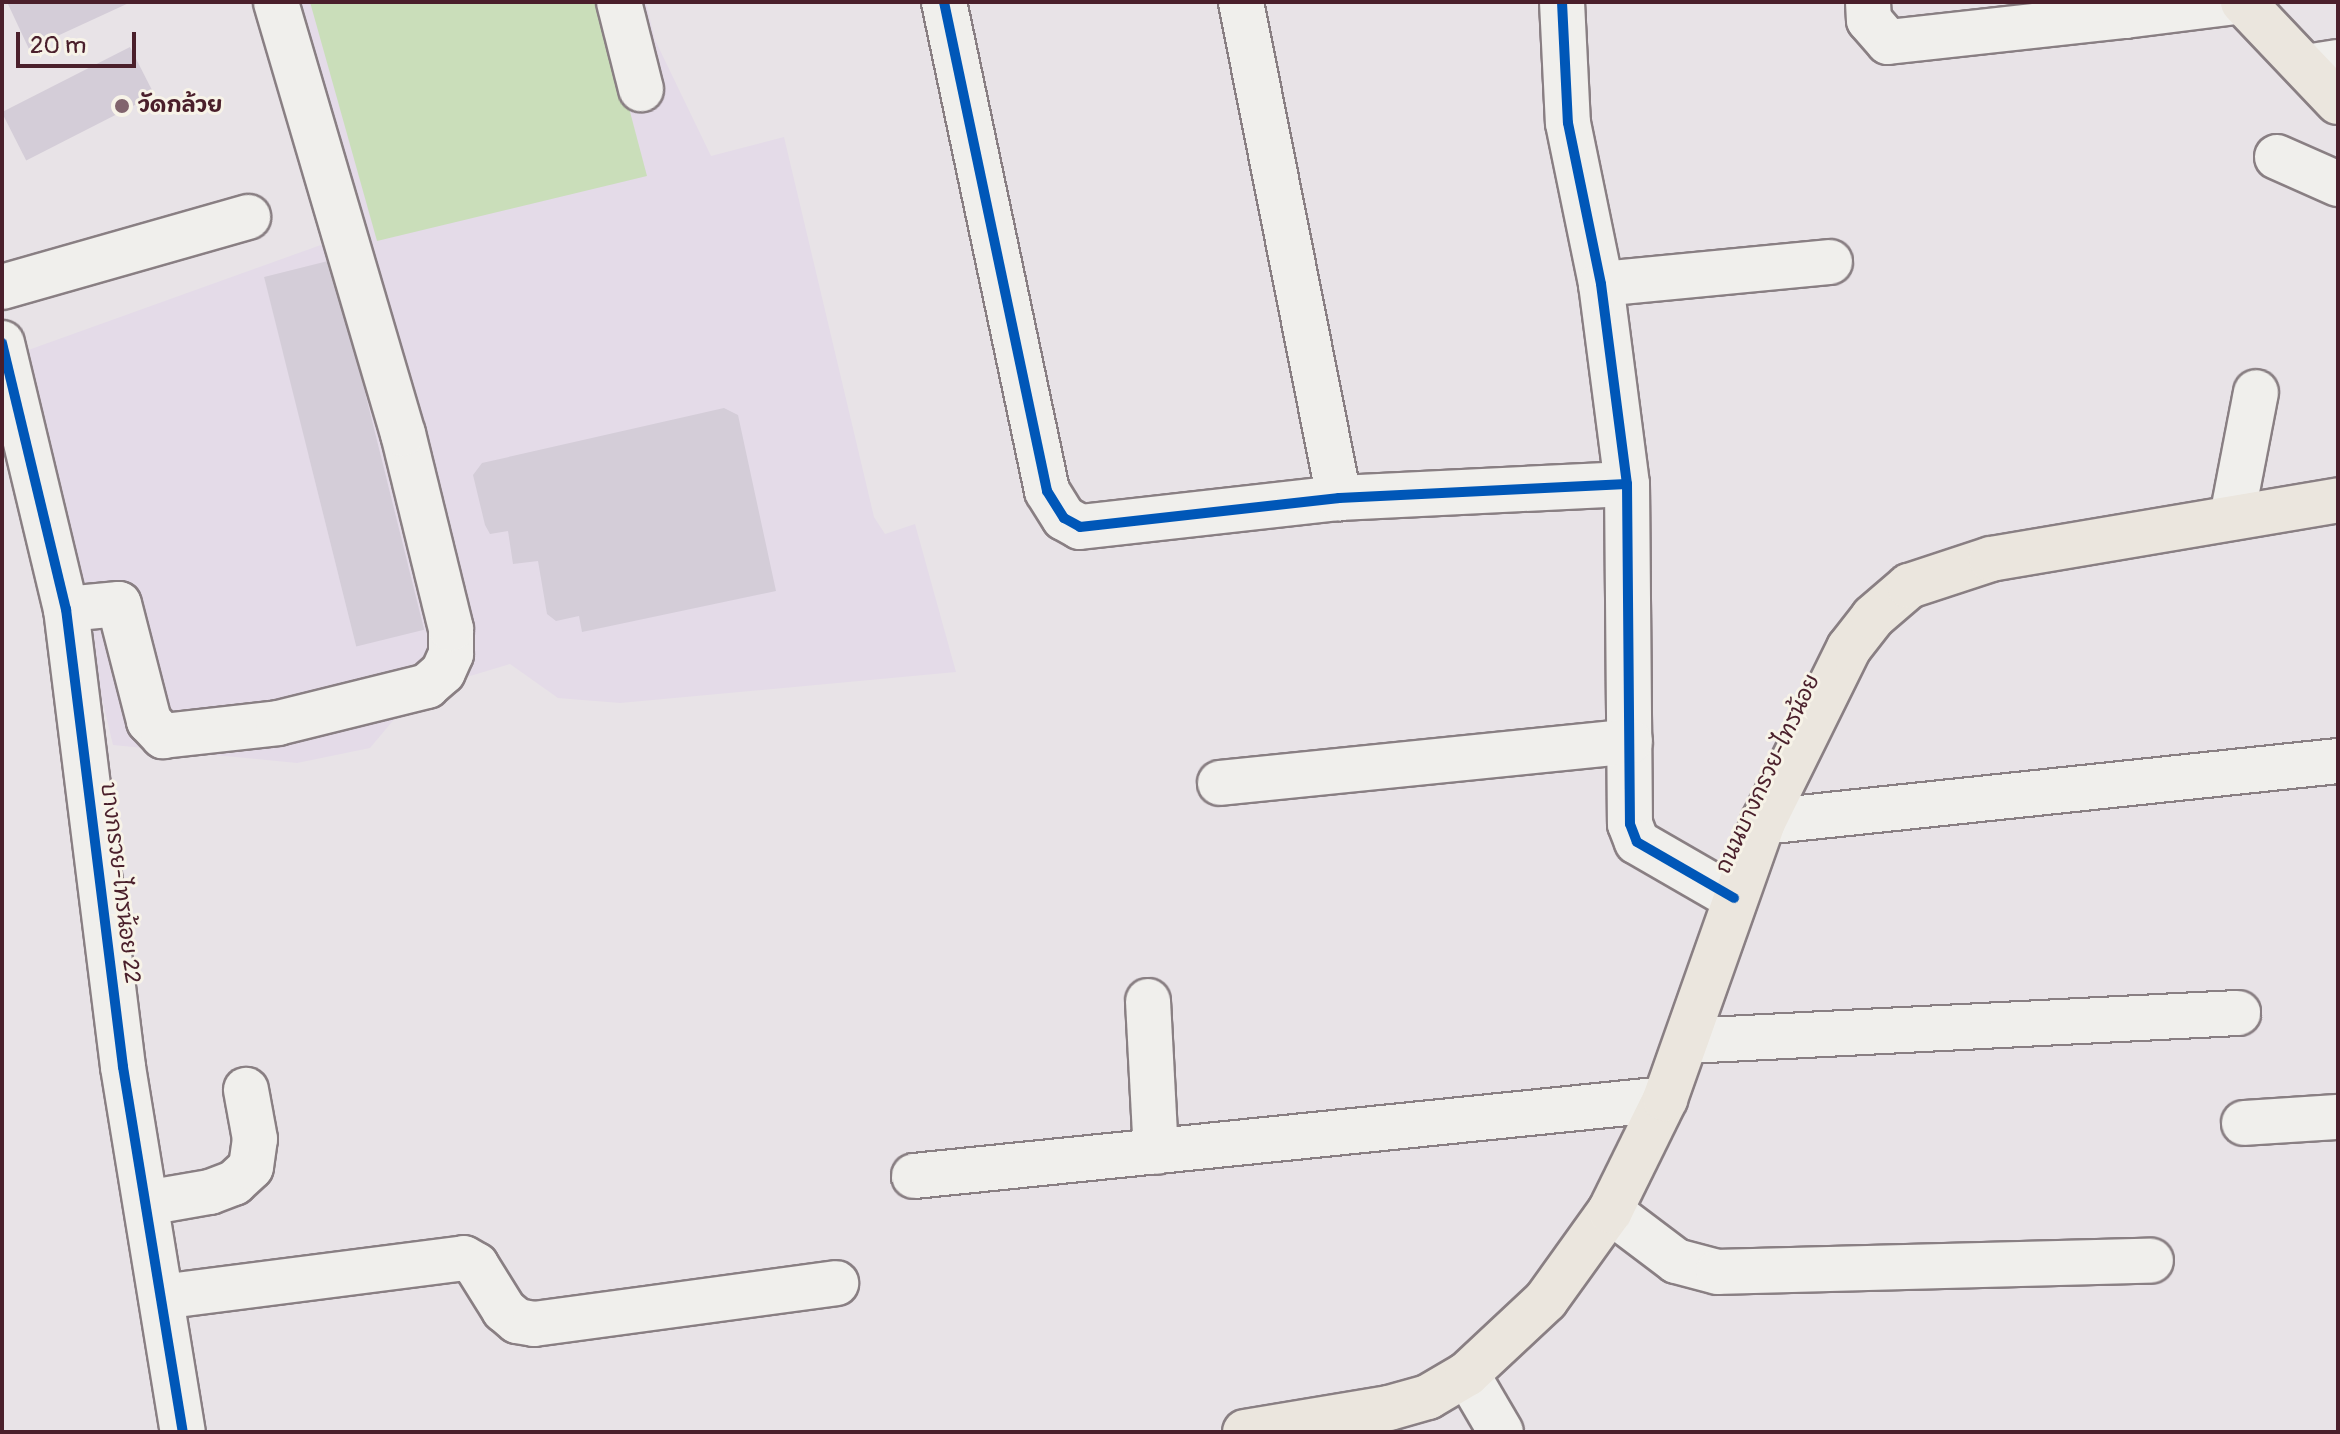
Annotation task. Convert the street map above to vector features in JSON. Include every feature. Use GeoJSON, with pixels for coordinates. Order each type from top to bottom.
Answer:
{"type":"FeatureCollection","features":[{"type":"Feature","properties":{"kind":"main road"},"geometry":{"type":"LineString","coordinates":[[2243,2],[2322,65],[2338,102]]}},
{"type":"Feature","properties":{"kind":"main road","name":"ถนนบางกรวย-ไทรน้อย"},"geometry":{"type":"LineString","coordinates":[[1245,1432],[1389,1408],[1428,1397],[1467,1374],[1546,1300],[1610,1211],[1665,1099],[1763,822],[1849,648],[1873,617],[1909,586],[1991,559],[2338,500]]}},
{"type":"Feature","properties":{"kind":"street"},"geometry":{"type":"LineString","coordinates":[[66,609],[119,604],[149,721],[163,736],[278,723],[427,686],[443,672],[451,654],[451,629],[403,434],[276,2]]}},
{"type":"Feature","properties":{"kind":"street"},"geometry":{"type":"LineString","coordinates":[[619,2],[641,89]]}},
{"type":"Feature","properties":{"kind":"street"},"geometry":{"type":"LineString","coordinates":[[944,2],[1047,491],[1064,518],[1080,527],[1339,498],[1627,484]]}},
{"type":"Feature","properties":{"kind":"street"},"geometry":{"type":"LineString","coordinates":[[1241,2],[1339,498]]}},
{"type":"Feature","properties":{"kind":"street"},"geometry":{"type":"LineString","coordinates":[[1562,2],[1568,123],[1601,284],[1627,484],[1630,824],[1637,842],[1734,898]]}},
{"type":"Feature","properties":{"kind":"street"},"geometry":{"type":"LineString","coordinates":[[1868,2],[1869,20],[1888,42],[2120,9],[2236,2]]}},
{"type":"Feature","properties":{"kind":"street"},"geometry":{"type":"LineString","coordinates":[[2277,157],[2338,184]]}},
{"type":"Feature","properties":{"kind":"street"},"geometry":{"type":"LineString","coordinates":[[2,287],[248,217]]}},
{"type":"Feature","properties":{"kind":"street"},"geometry":{"type":"LineString","coordinates":[[1601,284],[1830,262]]}},
{"type":"Feature","properties":{"kind":"street","name":"บางกรวย-ไทรน้อย 22"},"geometry":{"type":"LineString","coordinates":[[2,343],[11,409],[66,609],[123,1067],[183,1432]]}},
{"type":"Feature","properties":{"kind":"street"},"geometry":{"type":"LineString","coordinates":[[2232,517],[2256,392]]}},
{"type":"Feature","properties":{"kind":"street"},"geometry":{"type":"LineString","coordinates":[[1220,783],[1630,741]]}},
{"type":"Feature","properties":{"kind":"street"},"geometry":{"type":"LineString","coordinates":[[1763,822],[2338,761]]}},
{"type":"Feature","properties":{"kind":"street"},"geometry":{"type":"LineString","coordinates":[[1148,1001],[1156,1152]]}},
{"type":"Feature","properties":{"kind":"street"},"geometry":{"type":"LineString","coordinates":[[1687,1041],[2238,1013]]}},
{"type":"Feature","properties":{"kind":"street"},"geometry":{"type":"LineString","coordinates":[[146,1203],[210,1192],[234,1183],[251,1167],[255,1139],[246,1090]]}},
{"type":"Feature","properties":{"kind":"street"},"geometry":{"type":"LineString","coordinates":[[914,1176],[1665,1099]]}},
{"type":"Feature","properties":{"kind":"street"},"geometry":{"type":"LineString","coordinates":[[2244,1123],[2338,1117]]}},
{"type":"Feature","properties":{"kind":"street"},"geometry":{"type":"LineString","coordinates":[[1610,1211],[1676,1261],[1718,1272],[2151,1261]]}},
{"type":"Feature","properties":{"kind":"street"},"geometry":{"type":"LineString","coordinates":[[161,1297],[464,1258],[476,1265],[504,1310],[517,1321],[534,1324],[836,1283]]}},
{"type":"Feature","properties":{"kind":"street"},"geometry":{"type":"LineString","coordinates":[[1467,1374],[1501,1432]]}},
{"type":"Feature","properties":{"kind":"shaded area"},"geometry":{"type":"Polygon","coordinates":[[[264,2],[646,2],[655,40],[711,156],[784,137],[874,517],[885,534],[915,524],[956,672],[620,703],[558,698],[510,664],[417,692],[370,748],[297,763],[113,745],[20,353],[332,241],[264,2]]]}},
{"type":"Feature","properties":{"kind":"green space"},"geometry":{"type":"Polygon","coordinates":[[[310,2],[601,2],[647,176],[377,241],[310,2]]]}},
{"type":"Feature","properties":{"kind":"building"},"geometry":{"type":"Polygon","coordinates":[[[7,2],[131,2],[29,49],[7,2]]]}},
{"type":"Feature","properties":{"kind":"building"},"geometry":{"type":"Polygon","coordinates":[[[130,47],[155,95],[26,160],[2,112],[130,47]]]}},
{"type":"Feature","properties":{"kind":"building"},"geometry":{"type":"Polygon","coordinates":[[[332,260],[424,630],[356,647],[264,277],[332,260]]]}},
{"type":"Feature","properties":{"kind":"building"},"geometry":{"type":"Polygon","coordinates":[[[724,408],[738,415],[776,591],[582,632],[579,616],[556,621],[547,614],[538,561],[513,564],[508,531],[490,534],[485,525],[473,475],[482,463],[724,408]]]}},
{"type":"Feature","properties":{"kind":"cycle path"},"geometry":{"type":"LineString","coordinates":[[944,2],[1047,491],[1064,518],[1080,527],[1339,498],[1627,484]]}},
{"type":"Feature","properties":{"kind":"cycle path"},"geometry":{"type":"LineString","coordinates":[[1562,2],[1568,123],[1601,284],[1627,484],[1630,824],[1637,842],[1734,898]]}},
{"type":"Feature","properties":{"kind":"cycle path"},"geometry":{"type":"LineString","coordinates":[[2,343],[66,609],[123,1067],[183,1432]]}},
{"type":"Feature","properties":{"kind":"place","name":"วัดกล้วย"},"geometry":{"type":"Point","coordinates":[122,106]}}]}
